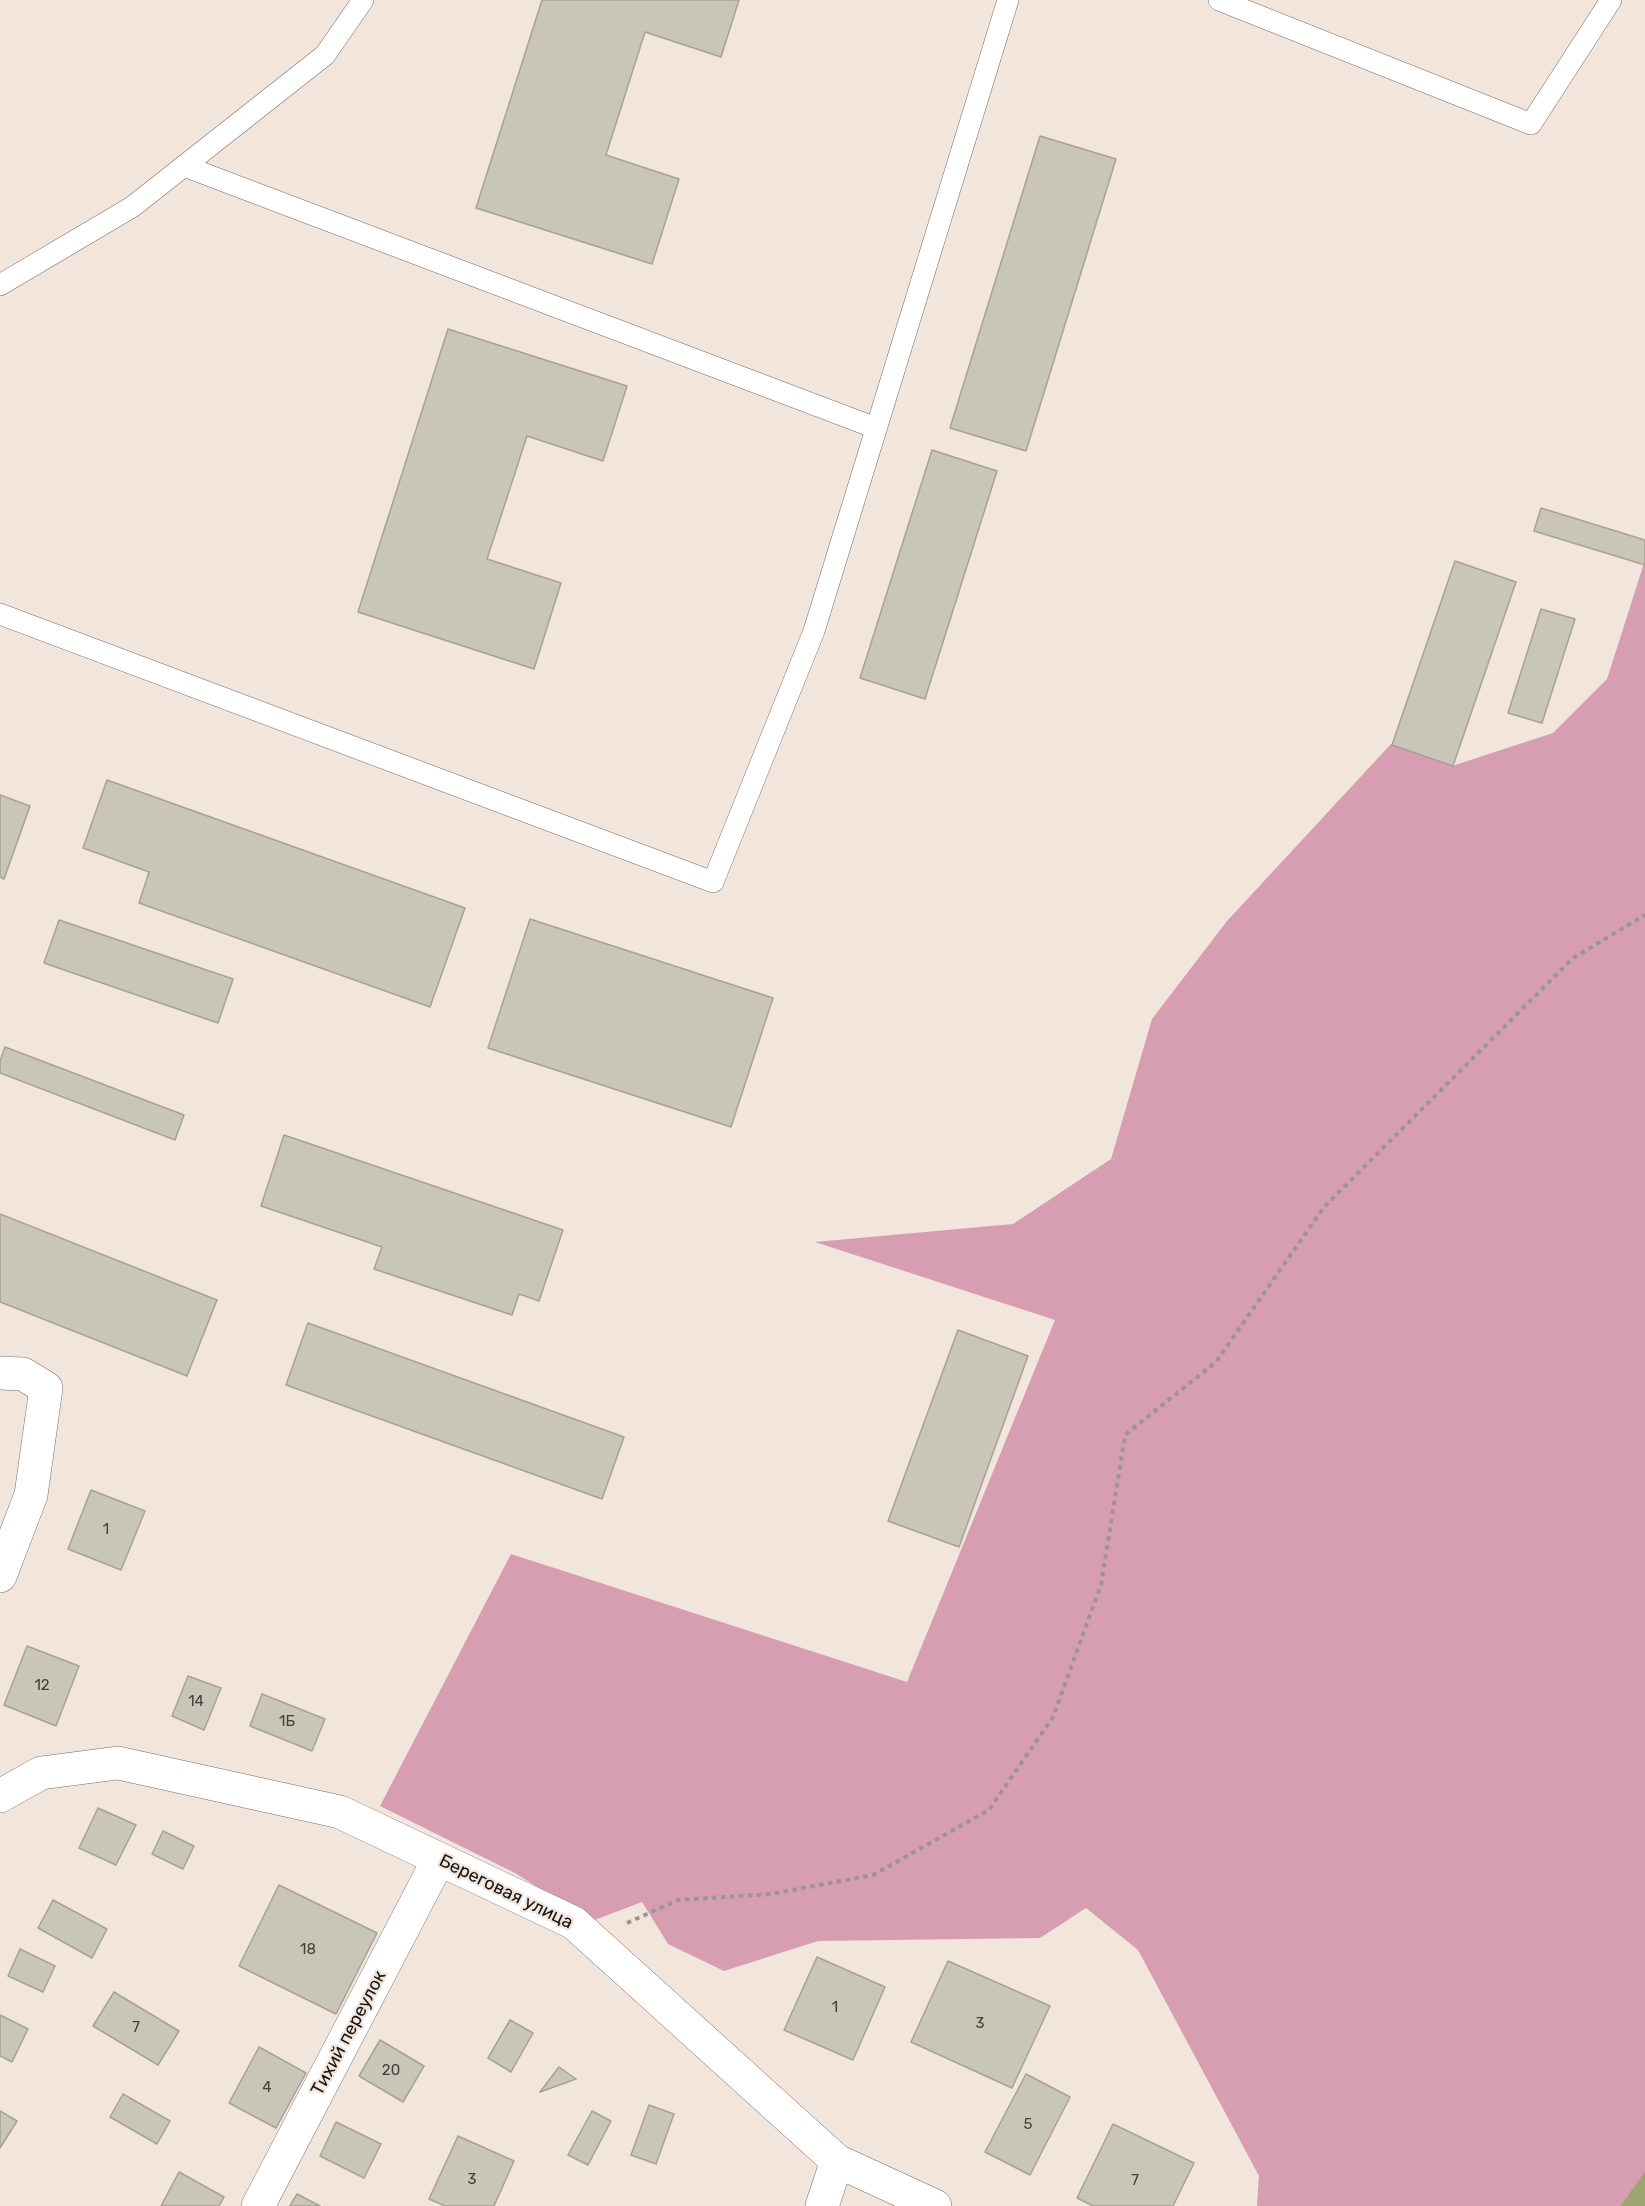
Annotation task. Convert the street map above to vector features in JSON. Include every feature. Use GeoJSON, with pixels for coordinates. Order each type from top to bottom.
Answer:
{"type":"FeatureCollection","features":[{"type":"Feature","properties":{"kind":"street"},"geometry":{"type":"LineString","coordinates":[[0,1373],[23,1374],[46,1388],[31,1495],[0,1576]]}},
{"type":"Feature","properties":{"kind":"street","name":"Береговая улица"},"geometry":{"type":"LineString","coordinates":[[0,1796],[41,1773],[118,1763],[340,1812],[574,1923],[837,2161],[935,2206]]}},
{"type":"Feature","properties":{"kind":"street","name":"Тихий переулок"},"geometry":{"type":"LineString","coordinates":[[258,2206],[440,1859]]}},
{"type":"Feature","properties":{"kind":"street"},"geometry":{"type":"LineString","coordinates":[[822,2206],[837,2161]]}},
{"type":"Feature","properties":{"kind":"lane"},"geometry":{"type":"LineString","coordinates":[[0,285],[132,207],[325,55],[363,0]]}},
{"type":"Feature","properties":{"kind":"lane"},"geometry":{"type":"LineString","coordinates":[[0,614],[713,882],[814,631],[1008,0]]}},
{"type":"Feature","properties":{"kind":"lane"},"geometry":{"type":"LineString","coordinates":[[1218,0],[1531,124],[1611,0]]}},
{"type":"Feature","properties":{"kind":"lane"},"geometry":{"type":"LineString","coordinates":[[184,166],[876,428]]}},
{"type":"Feature","properties":{"kind":"path"},"geometry":{"type":"LineString","coordinates":[[592,1939],[678,1900],[771,1894],[873,1875],[989,1810],[1053,1717],[1101,1585],[1125,1435],[1216,1362],[1324,1207],[1573,958],[1645,915]]}},
{"type":"Feature","properties":{"kind":"shaded area"},"geometry":{"type":"Polygon","coordinates":[[[1645,560],[1645,2174],[1620,2206],[1257,2206],[1259,2176],[1138,1950],[1086,1908],[1040,1938],[818,1941],[724,1971],[668,1944],[642,1902],[592,1921],[515,1873],[380,1806],[511,1554],[907,1682],[1055,1320],[815,1242],[1013,1224],[1111,1159],[1152,1019],[1227,921],[1391,744],[1452,766],[1553,733],[1607,679],[1645,560]]]}},
{"type":"Feature","properties":{"kind":"shaded area"},"geometry":{"type":"Polygon","coordinates":[[[1645,2172],[1645,2206],[1620,2206],[1645,2172]]]}},
{"type":"Feature","properties":{"kind":"building"},"geometry":{"type":"Polygon","coordinates":[[[542,0],[739,0],[721,57],[645,32],[606,155],[679,179],[652,264],[476,208],[542,0]]]}},
{"type":"Feature","properties":{"kind":"building"},"geometry":{"type":"Polygon","coordinates":[[[1040,136],[1116,159],[1026,451],[950,428],[1040,136]]]}},
{"type":"Feature","properties":{"kind":"building"},"geometry":{"type":"Polygon","coordinates":[[[448,329],[627,386],[603,461],[527,436],[487,559],[561,583],[534,669],[358,612],[448,329]]]}},
{"type":"Feature","properties":{"kind":"building"},"geometry":{"type":"Polygon","coordinates":[[[932,450],[997,471],[925,699],[860,678],[932,450]]]}},
{"type":"Feature","properties":{"kind":"building"},"geometry":{"type":"Polygon","coordinates":[[[1541,508],[1645,540],[1645,565],[1534,531],[1541,508]]]}},
{"type":"Feature","properties":{"kind":"building"},"geometry":{"type":"Polygon","coordinates":[[[1455,561],[1516,582],[1453,766],[1392,745],[1455,561]]]}},
{"type":"Feature","properties":{"kind":"building"},"geometry":{"type":"Polygon","coordinates":[[[1541,609],[1575,619],[1542,723],[1508,713],[1541,609]]]}},
{"type":"Feature","properties":{"kind":"building"},"geometry":{"type":"Polygon","coordinates":[[[107,780],[465,908],[430,1007],[139,903],[149,872],[83,848],[107,780]]]}},
{"type":"Feature","properties":{"kind":"building"},"geometry":{"type":"Polygon","coordinates":[[[0,795],[30,806],[4,879],[0,877],[0,795]]]}},
{"type":"Feature","properties":{"kind":"building"},"geometry":{"type":"Polygon","coordinates":[[[530,919],[773,998],[731,1127],[488,1048],[530,919]]]}},
{"type":"Feature","properties":{"kind":"building"},"geometry":{"type":"Polygon","coordinates":[[[59,920],[233,979],[218,1023],[44,963],[59,920]]]}},
{"type":"Feature","properties":{"kind":"building"},"geometry":{"type":"Polygon","coordinates":[[[5,1047],[184,1115],[175,1140],[0,1073],[0,1061],[5,1047]]]}},
{"type":"Feature","properties":{"kind":"building"},"geometry":{"type":"Polygon","coordinates":[[[284,1135],[563,1230],[539,1301],[519,1294],[512,1315],[374,1269],[382,1247],[261,1206],[284,1135]]]}},
{"type":"Feature","properties":{"kind":"building"},"geometry":{"type":"Polygon","coordinates":[[[0,1214],[217,1300],[187,1376],[0,1302],[0,1214]]]}},
{"type":"Feature","properties":{"kind":"building"},"geometry":{"type":"Polygon","coordinates":[[[308,1323],[624,1437],[602,1499],[286,1385],[308,1323]]]}},
{"type":"Feature","properties":{"kind":"building"},"geometry":{"type":"Polygon","coordinates":[[[958,1330],[1028,1356],[959,1547],[888,1521],[958,1330]]]}},
{"type":"Feature","properties":{"kind":"building"},"geometry":{"type":"Polygon","coordinates":[[[91,1490],[145,1511],[121,1570],[68,1549],[91,1490]]]}},
{"type":"Feature","properties":{"kind":"building"},"geometry":{"type":"Polygon","coordinates":[[[27,1646],[79,1666],[56,1726],[4,1705],[27,1646]]]}},
{"type":"Feature","properties":{"kind":"building"},"geometry":{"type":"Polygon","coordinates":[[[188,1676],[221,1688],[204,1730],[172,1716],[188,1676]]]}},
{"type":"Feature","properties":{"kind":"building"},"geometry":{"type":"Polygon","coordinates":[[[262,1694],[325,1719],[312,1751],[250,1726],[262,1694]]]}},
{"type":"Feature","properties":{"kind":"building"},"geometry":{"type":"Polygon","coordinates":[[[98,1808],[136,1825],[116,1865],[79,1848],[98,1808]]]}},
{"type":"Feature","properties":{"kind":"building"},"geometry":{"type":"Polygon","coordinates":[[[163,1831],[194,1846],[183,1869],[152,1854],[163,1831]]]}},
{"type":"Feature","properties":{"kind":"building"},"geometry":{"type":"Polygon","coordinates":[[[279,1885],[377,1933],[336,2014],[239,1966],[279,1885]]]}},
{"type":"Feature","properties":{"kind":"building"},"geometry":{"type":"Polygon","coordinates":[[[53,1900],[107,1929],[92,1958],[38,1928],[53,1900]]]}},
{"type":"Feature","properties":{"kind":"building"},"geometry":{"type":"Polygon","coordinates":[[[20,1949],[55,1966],[43,1992],[8,1976],[20,1949]]]}},
{"type":"Feature","properties":{"kind":"building"},"geometry":{"type":"Polygon","coordinates":[[[817,1957],[885,1987],[853,2060],[784,2030],[817,1957]]]}},
{"type":"Feature","properties":{"kind":"building"},"geometry":{"type":"Polygon","coordinates":[[[948,1961],[1050,2006],[1012,2088],[911,2042],[948,1961]]]}},
{"type":"Feature","properties":{"kind":"building"},"geometry":{"type":"Polygon","coordinates":[[[114,1992],[179,2031],[158,2065],[93,2026],[114,1992]]]}},
{"type":"Feature","properties":{"kind":"building"},"geometry":{"type":"Polygon","coordinates":[[[0,2015],[28,2029],[12,2062],[0,2056],[0,2015]]]}},
{"type":"Feature","properties":{"kind":"building"},"geometry":{"type":"Polygon","coordinates":[[[510,2020],[533,2033],[511,2072],[488,2058],[510,2020]]]}},
{"type":"Feature","properties":{"kind":"building"},"geometry":{"type":"Polygon","coordinates":[[[380,2040],[424,2066],[403,2102],[359,2076],[380,2040]]]}},
{"type":"Feature","properties":{"kind":"building"},"geometry":{"type":"Polygon","coordinates":[[[259,2047],[306,2073],[276,2128],[229,2103],[259,2047]]]}},
{"type":"Feature","properties":{"kind":"building"},"geometry":{"type":"Polygon","coordinates":[[[559,2067],[576,2079],[540,2092],[559,2067]]]}},
{"type":"Feature","properties":{"kind":"building"},"geometry":{"type":"Polygon","coordinates":[[[1026,2074],[1070,2097],[1030,2175],[985,2152],[1026,2074]]]}},
{"type":"Feature","properties":{"kind":"building"},"geometry":{"type":"Polygon","coordinates":[[[123,2094],[170,2121],[157,2144],[110,2117],[123,2094]]]}},
{"type":"Feature","properties":{"kind":"building"},"geometry":{"type":"Polygon","coordinates":[[[649,2105],[674,2114],[656,2164],[631,2155],[649,2105]]]}},
{"type":"Feature","properties":{"kind":"building"},"geometry":{"type":"Polygon","coordinates":[[[0,2111],[17,2121],[0,2148],[0,2111]]]}},
{"type":"Feature","properties":{"kind":"building"},"geometry":{"type":"Polygon","coordinates":[[[592,2111],[611,2121],[588,2165],[568,2155],[592,2111]]]}},
{"type":"Feature","properties":{"kind":"building"},"geometry":{"type":"Polygon","coordinates":[[[336,2122],[381,2144],[364,2178],[320,2156],[336,2122]]]}},
{"type":"Feature","properties":{"kind":"building"},"geometry":{"type":"Polygon","coordinates":[[[1113,2124],[1194,2163],[1173,2206],[1093,2206],[1077,2198],[1113,2124]]]}},
{"type":"Feature","properties":{"kind":"building"},"geometry":{"type":"Polygon","coordinates":[[[458,2136],[514,2161],[494,2206],[445,2206],[429,2199],[458,2136]]]}},
{"type":"Feature","properties":{"kind":"building"},"geometry":{"type":"Polygon","coordinates":[[[179,2172],[224,2197],[219,2206],[161,2206],[179,2172]]]}},
{"type":"Feature","properties":{"kind":"building"},"geometry":{"type":"Polygon","coordinates":[[[297,2194],[320,2206],[290,2206],[297,2194]]]}}]}
